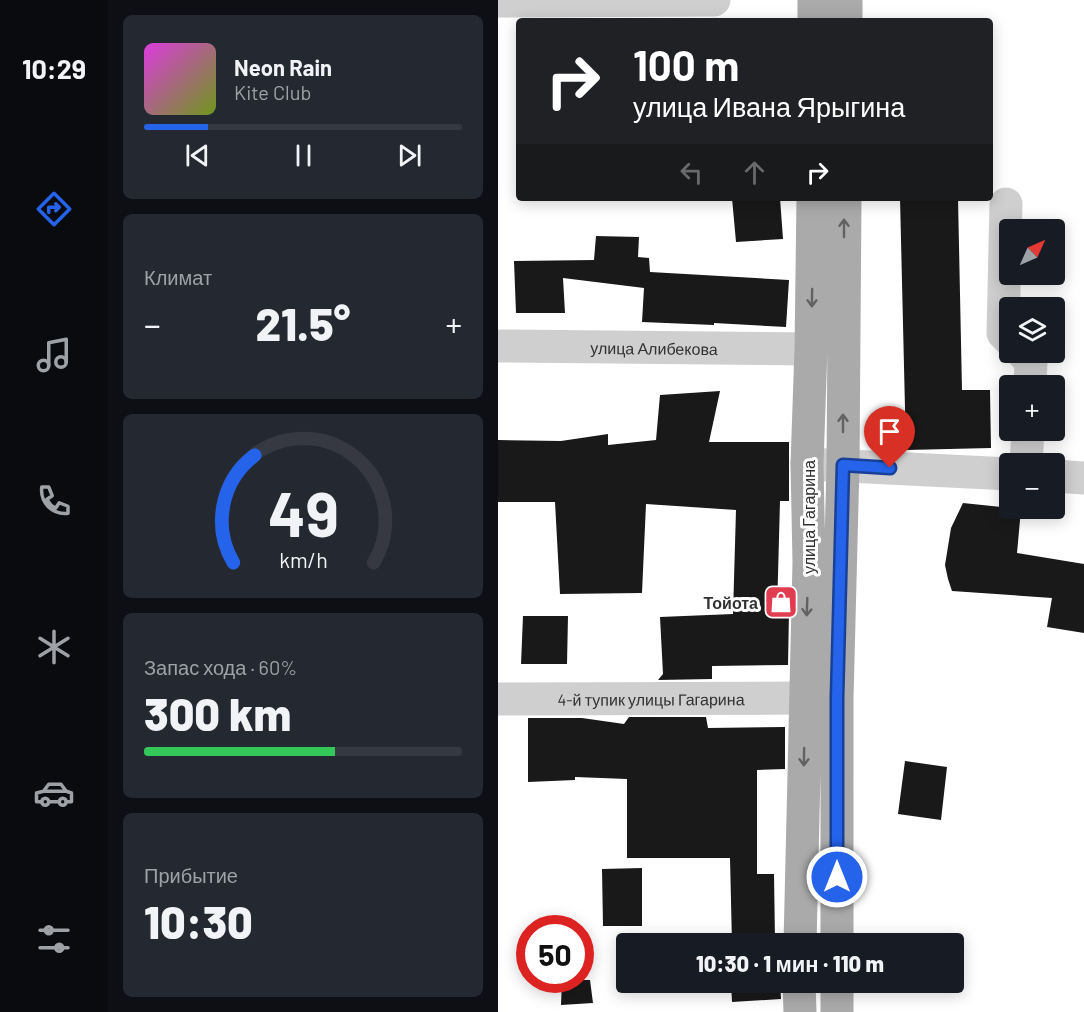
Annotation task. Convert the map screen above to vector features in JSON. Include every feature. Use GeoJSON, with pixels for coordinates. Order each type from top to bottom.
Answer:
{"type":"FeatureCollection","features":[{"type":"Feature","properties":{"kind":"main road"},"geometry":{"type":"LineString","coordinates":[[814,0],[814,18]]}},
{"type":"Feature","properties":{"kind":"main road"},"geometry":{"type":"LineString","coordinates":[[846,0],[846,18]]}},
{"type":"Feature","properties":{"kind":"main road","name":"улица Гагарина"},"geometry":{"type":"LineString","coordinates":[[800,933],[809,562],[807,464],[813,201]]}},
{"type":"Feature","properties":{"kind":"main road","name":"улица Гагарина"},"geometry":{"type":"LineString","coordinates":[[837,933],[837,710],[843,465],[845,201]]}},
{"type":"Feature","properties":{"kind":"main road"},"geometry":{"type":"LineString","coordinates":[[799,993],[800,1012]]}},
{"type":"Feature","properties":{"kind":"main road"},"geometry":{"type":"LineString","coordinates":[[837,993],[837,1012]]}},
{"type":"Feature","properties":{"kind":"street"},"geometry":{"type":"LineString","coordinates":[[498,1],[714,0]]}},
{"type":"Feature","properties":{"kind":"street"},"geometry":{"type":"LineString","coordinates":[[1004,297],[1006,204]]}},
{"type":"Feature","properties":{"kind":"street","name":"улица Алибекова"},"geometry":{"type":"LineString","coordinates":[[498,346],[811,349]]}},
{"type":"Feature","properties":{"kind":"street"},"geometry":{"type":"LineString","coordinates":[[807,464],[999,473]]}},
{"type":"Feature","properties":{"kind":"street"},"geometry":{"type":"LineString","coordinates":[[1065,477],[1084,478]]}},
{"type":"Feature","properties":{"kind":"street","name":"4-й тупик улицы Гагарина"},"geometry":{"type":"LineString","coordinates":[[498,699],[805,698]]}},
{"type":"Feature","properties":{"kind":"building"},"geometry":{"type":"Polygon","coordinates":[[[732,201],[780,201],[783,239],[736,242],[732,201]]]}},
{"type":"Feature","properties":{"kind":"building"},"geometry":{"type":"Polygon","coordinates":[[[900,201],[958,201],[962,390],[990,390],[991,448],[906,450],[900,201]]]}},
{"type":"Feature","properties":{"kind":"building"},"geometry":{"type":"Polygon","coordinates":[[[596,236],[639,237],[638,257],[649,258],[650,272],[789,280],[786,327],[642,322],[644,288],[563,278],[565,313],[516,313],[514,261],[594,260],[596,236]]]}},
{"type":"Feature","properties":{"kind":"building"},"geometry":{"type":"Polygon","coordinates":[[[720,391],[709,442],[789,442],[789,501],[780,501],[777,612],[789,612],[788,665],[712,666],[712,679],[658,680],[663,674],[660,617],[733,614],[736,510],[646,504],[642,593],[560,594],[555,502],[498,502],[498,440],[561,441],[608,434],[608,445],[656,440],[660,395],[720,391]]]}},
{"type":"Feature","properties":{"kind":"building"},"geometry":{"type":"Polygon","coordinates":[[[963,503],[999,507],[999,519],[1020,519],[1017,553],[1084,564],[1084,633],[1047,627],[1052,598],[952,591],[945,565],[951,528],[963,503]]]}},
{"type":"Feature","properties":{"kind":"building"},"geometry":{"type":"Polygon","coordinates":[[[523,616],[568,616],[567,664],[521,664],[523,616]]]}},
{"type":"Feature","properties":{"kind":"building"},"geometry":{"type":"Polygon","coordinates":[[[629,717],[706,717],[708,728],[785,727],[785,769],[757,770],[757,874],[774,874],[775,933],[732,933],[730,858],[627,858],[627,779],[575,777],[575,780],[528,782],[528,718],[582,718],[624,724],[629,717]]]}},
{"type":"Feature","properties":{"kind":"building"},"geometry":{"type":"Polygon","coordinates":[[[905,761],[947,767],[941,820],[898,814],[905,761]]]}},
{"type":"Feature","properties":{"kind":"building"},"geometry":{"type":"Polygon","coordinates":[[[642,868],[642,926],[603,926],[602,869],[642,868]]]}},
{"type":"Feature","properties":{"kind":"building"},"geometry":{"type":"Polygon","coordinates":[[[561,993],[592,993],[593,1003],[561,1005],[561,993]]]}},
{"type":"Feature","properties":{"kind":"building"},"geometry":{"type":"Polygon","coordinates":[[[732,993],[781,993],[781,999],[732,1002],[732,993]]]}},
{"type":"Feature","properties":{"kind":"place","name":"Тойота"},"geometry":{"type":"Point","coordinates":[781,602]}},
{"type":"Feature","properties":{"kind":"route"},"geometry":{"type":"LineString","coordinates":[[837,877],[837,698],[843,465],[890,468]]}}]}
